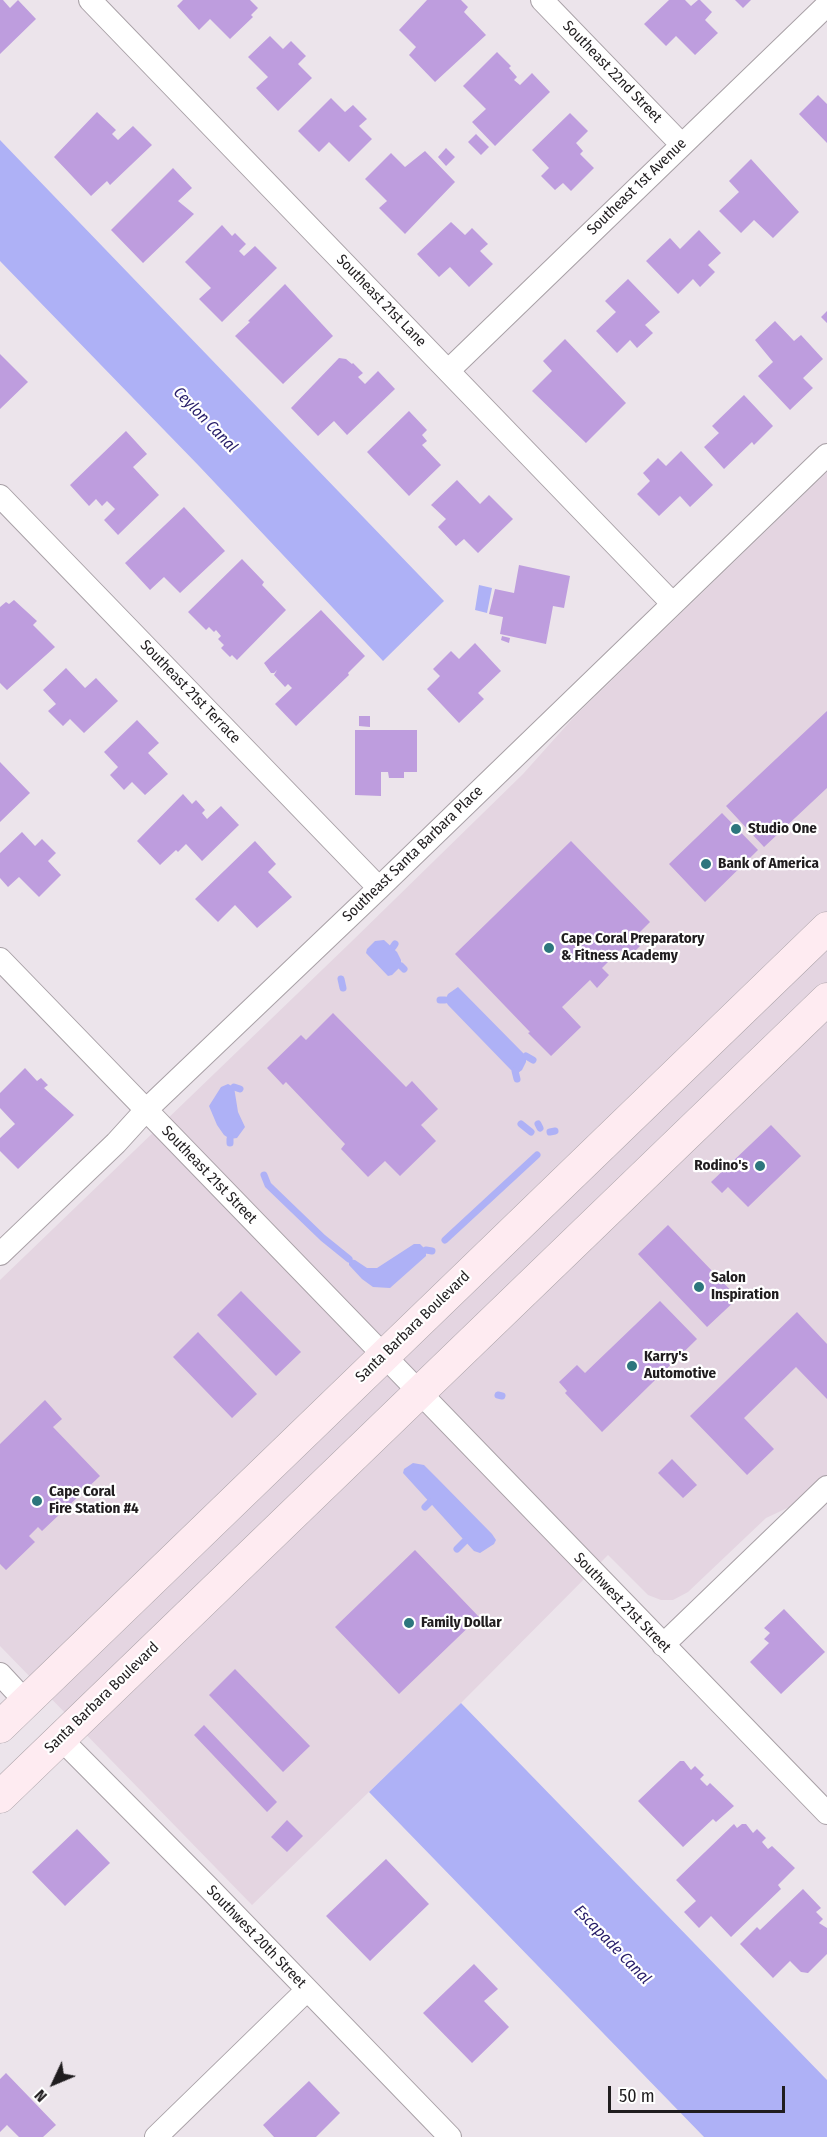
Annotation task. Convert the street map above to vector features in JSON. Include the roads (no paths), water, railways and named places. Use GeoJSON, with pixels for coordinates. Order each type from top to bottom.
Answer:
{"type":"FeatureCollection","features":[{"type":"Feature","properties":{"kind":"main road","name":"Santa Barbara Boulevard"},"geometry":{"type":"LineString","coordinates":[[0,1727],[827,928]]}},
{"type":"Feature","properties":{"kind":"main road","name":"Santa Barbara Boulevard"},"geometry":{"type":"LineString","coordinates":[[0,1797],[827,999]]}},
{"type":"Feature","properties":{"kind":"street","name":"Southeast 21st Lane"},"geometry":{"type":"LineString","coordinates":[[90,0],[672,603]]}},
{"type":"Feature","properties":{"kind":"street","name":"Southeast 22nd Street"},"geometry":{"type":"LineString","coordinates":[[542,0],[682,145]]}},
{"type":"Feature","properties":{"kind":"street","name":"Southeast 1st Avenue"},"geometry":{"type":"LineString","coordinates":[[448,370],[827,5]]}},
{"type":"Feature","properties":{"kind":"street","name":"Southeast Santa Barbara Place"},"geometry":{"type":"LineString","coordinates":[[0,1254],[116,1143],[146,1110],[827,455]]}},
{"type":"Feature","properties":{"kind":"street","name":"Southeast 21st Terrace"},"geometry":{"type":"LineString","coordinates":[[0,496],[379,888]]}},
{"type":"Feature","properties":{"kind":"street","name":"Southeast 21st Street"},"geometry":{"type":"LineString","coordinates":[[0,959],[418,1392]]}},
{"type":"Feature","properties":{"kind":"street","name":"Southwest 21st Street"},"geometry":{"type":"LineString","coordinates":[[418,1392],[827,1813]]}},
{"type":"Feature","properties":{"kind":"street"},"geometry":{"type":"LineString","coordinates":[[663,1645],[827,1487]]}},
{"type":"Feature","properties":{"kind":"street"},"geometry":{"type":"LineString","coordinates":[[0,1674],[26,1702]]}},
{"type":"Feature","properties":{"kind":"street","name":"Southwest 20th Street"},"geometry":{"type":"LineString","coordinates":[[61,1739],[450,2137]]}},
{"type":"Feature","properties":{"kind":"street"},"geometry":{"type":"LineString","coordinates":[[156,2137],[307,1990]]}},
{"type":"Feature","properties":{"kind":"water","name":"Ceylon Canal"},"geometry":{"type":"Polygon","coordinates":[[[0,140],[444,601],[383,661],[199,466],[0,261],[0,140]]]}},
{"type":"Feature","properties":{"kind":"water"},"geometry":{"type":"Polygon","coordinates":[[[479,585],[492,588],[487,613],[475,610],[479,585]]]}},
{"type":"Feature","properties":{"kind":"water"},"geometry":{"type":"Polygon","coordinates":[[[384,940],[397,952],[401,960],[401,966],[388,976],[366,953],[375,941],[384,940]]]}},
{"type":"Feature","properties":{"kind":"water"},"geometry":{"type":"Polygon","coordinates":[[[458,987],[526,1056],[526,1062],[518,1073],[511,1070],[448,1005],[445,1000],[448,994],[458,987]]]}},
{"type":"Feature","properties":{"kind":"water"},"geometry":{"type":"Polygon","coordinates":[[[228,1084],[234,1087],[238,1112],[245,1127],[237,1138],[230,1139],[217,1125],[209,1106],[221,1087],[228,1084]]]}},
{"type":"Feature","properties":{"kind":"water"},"geometry":{"type":"Polygon","coordinates":[[[414,1244],[420,1244],[426,1250],[426,1256],[390,1288],[373,1287],[349,1265],[349,1259],[367,1268],[377,1268],[414,1244]]]}},
{"type":"Feature","properties":{"kind":"water"},"geometry":{"type":"Polygon","coordinates":[[[413,1463],[424,1465],[492,1534],[496,1540],[494,1544],[480,1553],[474,1551],[403,1473],[404,1469],[413,1463]]]}},
{"type":"Feature","properties":{"kind":"water","name":"Escapade Canal"},"geometry":{"type":"Polygon","coordinates":[[[461,1703],[827,2080],[827,2137],[704,2137],[369,1792],[461,1703]]]}},
{"type":"Feature","properties":{"kind":"waterway"},"geometry":{"type":"LineString","coordinates":[[401,966],[404,969]]}},
{"type":"Feature","properties":{"kind":"waterway"},"geometry":{"type":"LineString","coordinates":[[341,979],[343,988]]}},
{"type":"Feature","properties":{"kind":"waterway"},"geometry":{"type":"LineString","coordinates":[[440,1000],[445,1000]]}},
{"type":"Feature","properties":{"kind":"waterway"},"geometry":{"type":"LineString","coordinates":[[526,1056],[533,1060]]}},
{"type":"Feature","properties":{"kind":"waterway"},"geometry":{"type":"LineString","coordinates":[[515,1071],[517,1079]]}},
{"type":"Feature","properties":{"kind":"waterway"},"geometry":{"type":"LineString","coordinates":[[234,1087],[240,1089]]}},
{"type":"Feature","properties":{"kind":"waterway"},"geometry":{"type":"LineString","coordinates":[[521,1124],[531,1132]]}},
{"type":"Feature","properties":{"kind":"waterway"},"geometry":{"type":"LineString","coordinates":[[538,1124],[540,1128]]}},
{"type":"Feature","properties":{"kind":"waterway"},"geometry":{"type":"LineString","coordinates":[[550,1132],[555,1131]]}},
{"type":"Feature","properties":{"kind":"waterway"},"geometry":{"type":"LineString","coordinates":[[445,1240],[537,1155]]}},
{"type":"Feature","properties":{"kind":"waterway"},"geometry":{"type":"LineString","coordinates":[[264,1175],[268,1185],[323,1238],[349,1259]]}},
{"type":"Feature","properties":{"kind":"waterway"},"geometry":{"type":"LineString","coordinates":[[426,1250],[432,1251]]}},
{"type":"Feature","properties":{"kind":"waterway"},"geometry":{"type":"LineString","coordinates":[[498,1395],[502,1396]]}},
{"type":"Feature","properties":{"kind":"waterway"},"geometry":{"type":"LineString","coordinates":[[425,1507],[430,1502]]}},
{"type":"Feature","properties":{"kind":"waterway"},"geometry":{"type":"LineString","coordinates":[[457,1549],[465,1541]]}},
{"type":"Feature","properties":{"kind":"place","name":"Studio One"},"geometry":{"type":"Point","coordinates":[736,829]}},
{"type":"Feature","properties":{"kind":"place","name":"Bank of America"},"geometry":{"type":"Point","coordinates":[706,864]}},
{"type":"Feature","properties":{"kind":"place","name":"Cape Coral Preparatory & Fitness Academy"},"geometry":{"type":"Point","coordinates":[549,948]}},
{"type":"Feature","properties":{"kind":"place","name":"Rodino's"},"geometry":{"type":"Point","coordinates":[760,1166]}},
{"type":"Feature","properties":{"kind":"place","name":"Salon Inspiration"},"geometry":{"type":"Point","coordinates":[699,1287]}},
{"type":"Feature","properties":{"kind":"place","name":"Karry's Automotive"},"geometry":{"type":"Point","coordinates":[632,1366]}},
{"type":"Feature","properties":{"kind":"place","name":"Cape Coral Fire Station #4"},"geometry":{"type":"Point","coordinates":[37,1501]}},
{"type":"Feature","properties":{"kind":"place","name":"Family Dollar"},"geometry":{"type":"Point","coordinates":[409,1623]}}]}
